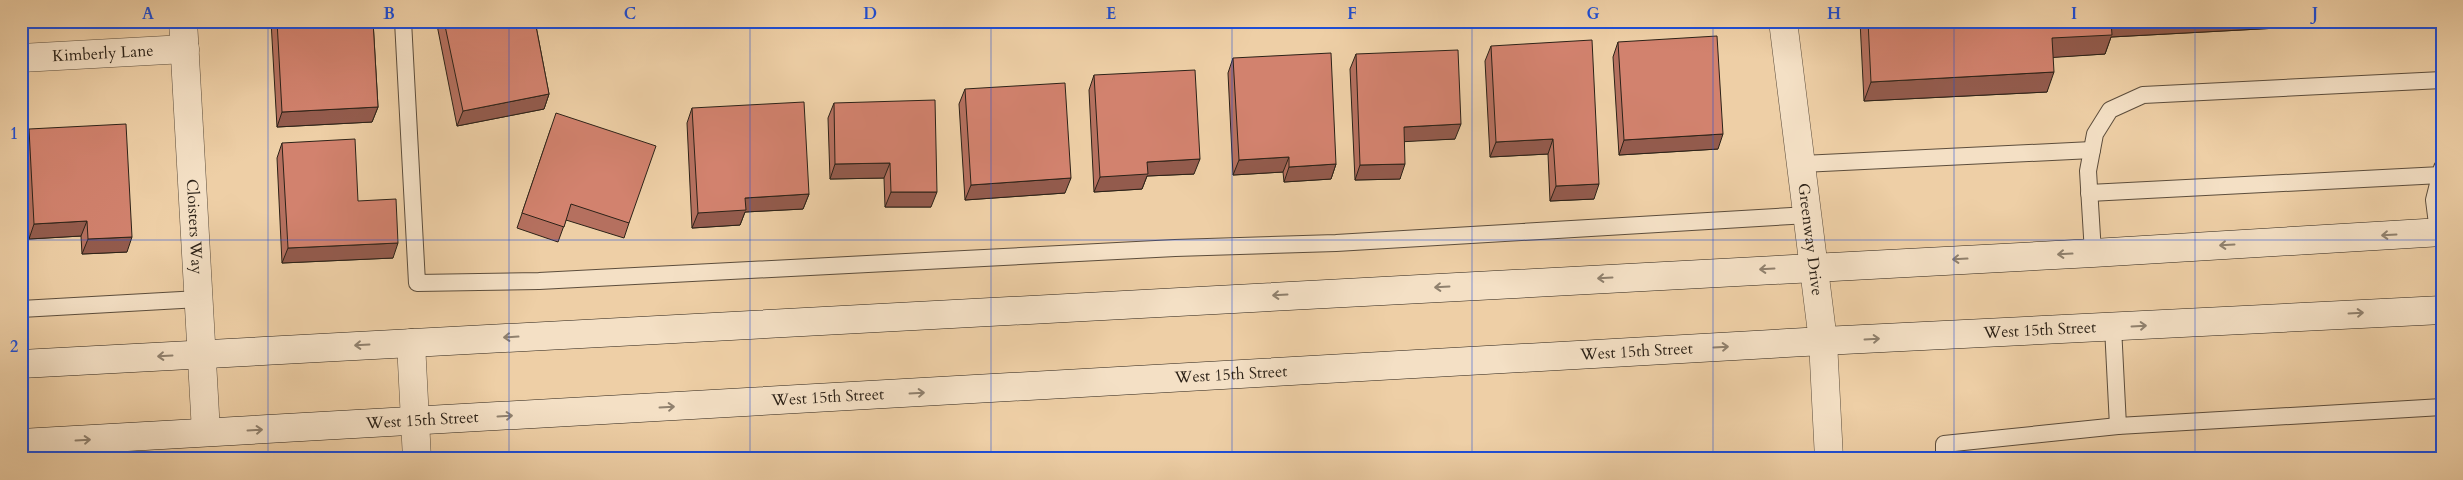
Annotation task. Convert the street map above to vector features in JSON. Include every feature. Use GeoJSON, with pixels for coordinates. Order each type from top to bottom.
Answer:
{"type":"FeatureCollection","features":[{"type":"Feature","properties":{"kind":"main road","name":"Cloisters Way"},"geometry":{"type":"LineString","coordinates":[[183,21],[206,432]]}},
{"type":"Feature","properties":{"kind":"main road","name":"Greenway Drive"},"geometry":{"type":"LineString","coordinates":[[1783,21],[1816,266],[1824,341],[1829,459]]}},
{"type":"Feature","properties":{"kind":"main road","name":"Kimberly Lane"},"geometry":{"type":"LineString","coordinates":[[21,58],[185,49]]}},
{"type":"Feature","properties":{"kind":"main road"},"geometry":{"type":"LineString","coordinates":[[21,364],[1816,266],[2440,235]]}},
{"type":"Feature","properties":{"kind":"main road","name":"West 15th Street"},"geometry":{"type":"LineString","coordinates":[[21,443],[1824,341],[2442,310]]}},
{"type":"Feature","properties":{"kind":"main road"},"geometry":{"type":"LineString","coordinates":[[411,343],[417,459]]}},
{"type":"Feature","properties":{"kind":"lane"},"geometry":{"type":"LineString","coordinates":[[403,21],[416,283],[539,281],[1174,248],[1336,243],[1809,214]]}},
{"type":"Feature","properties":{"kind":"lane"},"geometry":{"type":"LineString","coordinates":[[2093,253],[2088,171],[2095,134],[2110,110],[2143,96],[2442,80]]}},
{"type":"Feature","properties":{"kind":"lane"},"geometry":{"type":"LineString","coordinates":[[1802,164],[2092,150]]}},
{"type":"Feature","properties":{"kind":"lane"},"geometry":{"type":"LineString","coordinates":[[2440,235],[2434,200],[2442,168]]}},
{"type":"Feature","properties":{"kind":"lane"},"geometry":{"type":"LineString","coordinates":[[2089,193],[2441,175]]}},
{"type":"Feature","properties":{"kind":"lane"},"geometry":{"type":"LineString","coordinates":[[21,309],[199,300]]}},
{"type":"Feature","properties":{"kind":"lane"},"geometry":{"type":"LineString","coordinates":[[2113,327],[2118,426]]}},
{"type":"Feature","properties":{"kind":"lane"},"geometry":{"type":"LineString","coordinates":[[1944,459],[1944,444],[2118,426],[2442,407]]}},
{"type":"Feature","properties":{"kind":"building"},"geometry":{"type":"Polygon","coordinates":[[[277,21],[373,21],[378,107],[282,112],[277,21]]]}},
{"type":"Feature","properties":{"kind":"building"},"geometry":{"type":"Polygon","coordinates":[[[444,21],[535,21],[549,94],[463,111],[444,21]]]}},
{"type":"Feature","properties":{"kind":"building"},"geometry":{"type":"Polygon","coordinates":[[[1868,21],[2111,21],[2112,35],[2052,38],[2054,72],[1871,82],[1868,21]]]}},
{"type":"Feature","properties":{"kind":"building"},"geometry":{"type":"Polygon","coordinates":[[[1717,36],[1723,134],[1624,140],[1618,42],[1717,36]]]}},
{"type":"Feature","properties":{"kind":"building"},"geometry":{"type":"Polygon","coordinates":[[[1592,40],[1599,184],[1556,186],[1553,139],[1496,142],[1491,46],[1592,40]]]}},
{"type":"Feature","properties":{"kind":"building"},"geometry":{"type":"Polygon","coordinates":[[[1458,50],[1461,124],[1404,127],[1405,164],[1360,165],[1356,54],[1458,50]]]}},
{"type":"Feature","properties":{"kind":"building"},"geometry":{"type":"Polygon","coordinates":[[[1331,53],[1336,164],[1289,167],[1289,157],[1239,160],[1233,58],[1331,53]]]}},
{"type":"Feature","properties":{"kind":"building"},"geometry":{"type":"Polygon","coordinates":[[[1195,70],[1200,159],[1147,162],[1148,174],[1100,177],[1094,75],[1195,70]]]}},
{"type":"Feature","properties":{"kind":"building"},"geometry":{"type":"Polygon","coordinates":[[[1065,83],[1071,178],[971,185],[965,89],[1065,83]]]}},
{"type":"Feature","properties":{"kind":"building"},"geometry":{"type":"Polygon","coordinates":[[[935,100],[937,192],[891,192],[890,163],[835,164],[834,103],[935,100]]]}},
{"type":"Feature","properties":{"kind":"building"},"geometry":{"type":"Polygon","coordinates":[[[804,102],[809,194],[745,198],[746,210],[698,213],[692,108],[804,102]]]}},
{"type":"Feature","properties":{"kind":"building"},"geometry":{"type":"Polygon","coordinates":[[[556,113],[656,146],[629,223],[571,204],[564,227],[522,213],[556,113]]]}},
{"type":"Feature","properties":{"kind":"building"},"geometry":{"type":"Polygon","coordinates":[[[126,124],[132,237],[88,239],[87,221],[34,224],[29,129],[126,124]]]}},
{"type":"Feature","properties":{"kind":"building"},"geometry":{"type":"Polygon","coordinates":[[[355,139],[358,201],[396,199],[398,243],[288,248],[282,143],[355,139]]]}}]}
